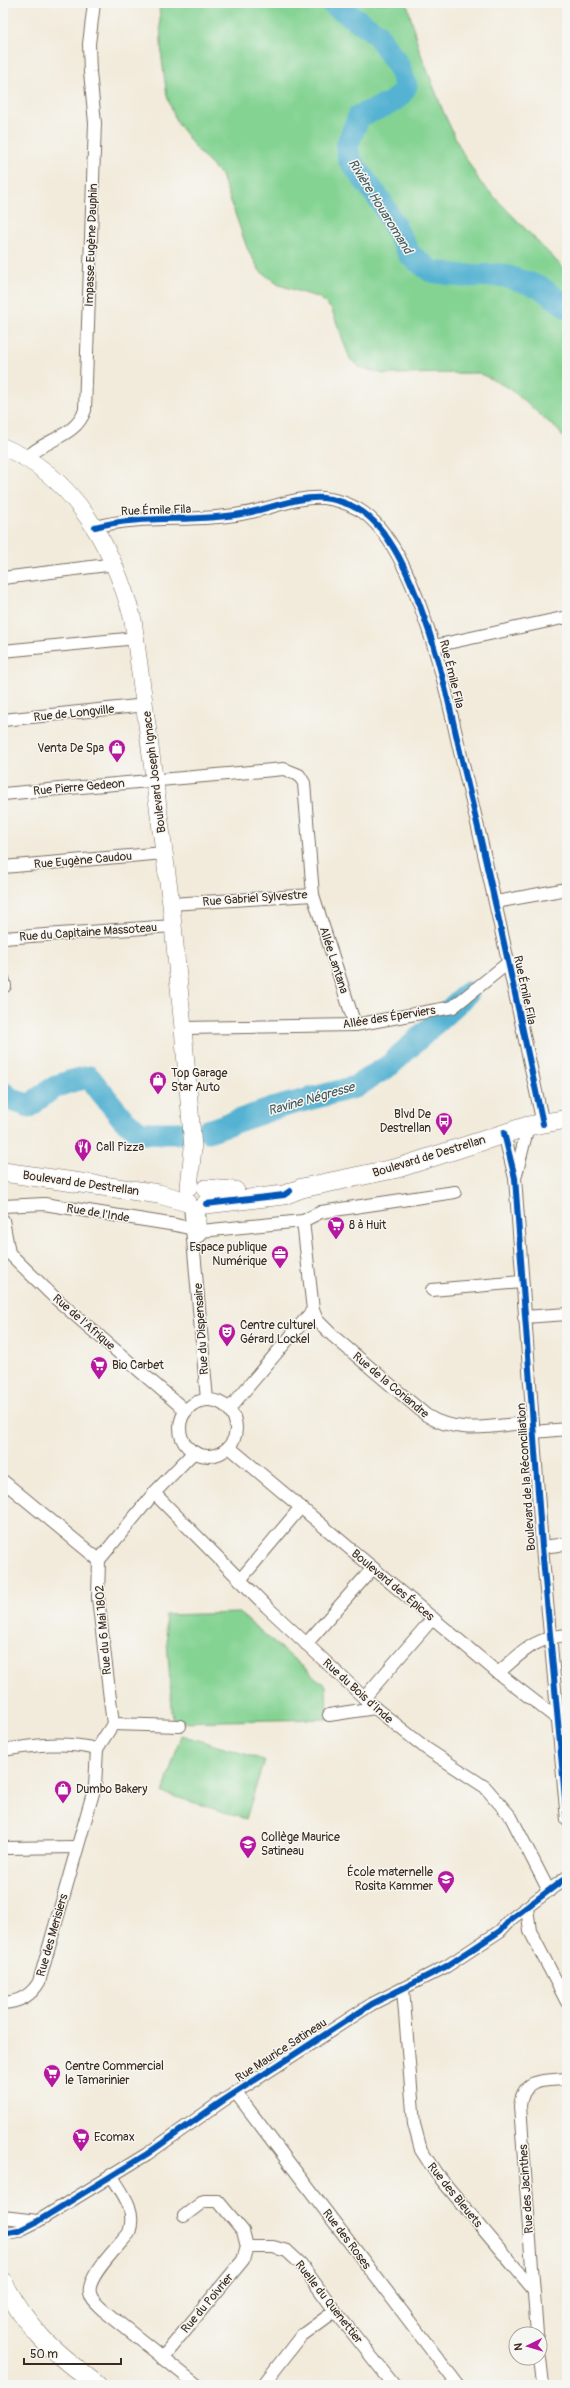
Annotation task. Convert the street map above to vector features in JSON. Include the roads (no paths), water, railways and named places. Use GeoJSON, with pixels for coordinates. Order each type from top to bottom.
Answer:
{"type":"FeatureCollection","features":[{"type":"Feature","properties":{"kind":"main road","name":"Boulevard Joseph Ignace"},"geometry":{"type":"LineString","coordinates":[[3,448],[26,458],[60,485],[95,527],[115,564],[128,599],[137,638],[171,904],[184,1028],[196,1197]]}},
{"type":"Feature","properties":{"kind":"main road","name":"Boulevard de Destrellan"},"geometry":{"type":"LineString","coordinates":[[3,1172],[159,1194],[196,1197],[231,1191],[284,1188],[290,1190],[398,1168],[504,1133],[567,1119]]}},
{"type":"Feature","properties":{"kind":"main road"},"geometry":{"type":"LineString","coordinates":[[3,2282],[16,2308],[36,2334],[96,2385]]}},
{"type":"Feature","properties":{"kind":"street","name":"Impasse Eugène Dauphin"},"geometry":{"type":"LineString","coordinates":[[26,458],[40,446],[72,431],[83,417],[86,403],[95,123],[89,44],[94,3]]}},
{"type":"Feature","properties":{"kind":"street","name":"Rue Émile Fila"},"geometry":{"type":"LineString","coordinates":[[95,527],[112,523],[210,518],[242,514],[313,498],[323,498],[348,504],[370,518],[391,545],[411,583],[434,646],[496,902],[536,1125]]}},
{"type":"Feature","properties":{"kind":"street"},"geometry":{"type":"LineString","coordinates":[[3,578],[115,564]]}},
{"type":"Feature","properties":{"kind":"street"},"geometry":{"type":"LineString","coordinates":[[434,646],[567,617]]}},
{"type":"Feature","properties":{"kind":"street"},"geometry":{"type":"LineString","coordinates":[[3,651],[137,638]]}},
{"type":"Feature","properties":{"kind":"street","name":"Rue de Longville"},"geometry":{"type":"LineString","coordinates":[[3,720],[146,705]]}},
{"type":"Feature","properties":{"kind":"street","name":"Rue Gabriel Sylvestre"},"geometry":{"type":"LineString","coordinates":[[155,781],[284,769],[296,772],[304,783],[313,895],[171,904]]}},
{"type":"Feature","properties":{"kind":"street","name":"Rue Pierre Gedeon"},"geometry":{"type":"LineString","coordinates":[[3,794],[155,781]]}},
{"type":"Feature","properties":{"kind":"street","name":"Rue Eugène Caudou"},"geometry":{"type":"LineString","coordinates":[[3,867],[164,853]]}},
{"type":"Feature","properties":{"kind":"street"},"geometry":{"type":"LineString","coordinates":[[496,902],[567,889]]}},
{"type":"Feature","properties":{"kind":"street","name":"Allée Lantana"},"geometry":{"type":"LineString","coordinates":[[313,895],[355,1025]]}},
{"type":"Feature","properties":{"kind":"street","name":"Rue du Capitaine Massoteau"},"geometry":{"type":"LineString","coordinates":[[3,938],[173,926]]}},
{"type":"Feature","properties":{"kind":"street","name":"Allée des Éperviers"},"geometry":{"type":"LineString","coordinates":[[184,1028],[355,1025],[453,1007],[508,963]]}},
{"type":"Feature","properties":{"kind":"street","name":"Boulevard de la Réconciliation"},"geometry":{"type":"LineString","coordinates":[[515,1178],[536,1125]]}},
{"type":"Feature","properties":{"kind":"street","name":"Boulevard de la Réconciliation"},"geometry":{"type":"LineString","coordinates":[[504,1133],[515,1178],[521,1282],[534,1427],[542,1547],[559,1720],[564,1739],[567,1820]]}},
{"type":"Feature","properties":{"kind":"street"},"geometry":{"type":"LineString","coordinates":[[229,1409],[313,1310],[303,1221],[321,1212],[455,1192]]}},
{"type":"Feature","properties":{"kind":"street","name":"Rue du Dispensaire"},"geometry":{"type":"LineString","coordinates":[[196,1197],[196,1259],[207,1400]]}},
{"type":"Feature","properties":{"kind":"street","name":"Rue de l'Inde"},"geometry":{"type":"LineString","coordinates":[[3,1206],[44,1204],[197,1229],[303,1221]]}},
{"type":"Feature","properties":{"kind":"street","name":"Rue de l'Afrique"},"geometry":{"type":"LineString","coordinates":[[3,1220],[9,1253],[54,1297],[186,1411]]}},
{"type":"Feature","properties":{"kind":"street"},"geometry":{"type":"LineString","coordinates":[[432,1290],[521,1282]]}},
{"type":"Feature","properties":{"kind":"street","name":"Rue de la Coriandre"},"geometry":{"type":"LineString","coordinates":[[313,1310],[318,1320],[333,1336],[434,1420],[455,1427],[534,1427],[567,1429]]}},
{"type":"Feature","properties":{"kind":"street"},"geometry":{"type":"LineString","coordinates":[[524,1317],[567,1314]]}},
{"type":"Feature","properties":{"kind":"street"},"geometry":{"type":"LineString","coordinates":[[207,1400],[219,1402],[229,1409],[233,1415],[236,1428],[229,1447],[212,1456],[194,1452],[182,1437],[181,1424],[186,1411],[195,1403],[207,1400]]}},
{"type":"Feature","properties":{"kind":"street","name":"Boulevard des Épices"},"geometry":{"type":"LineString","coordinates":[[229,1447],[498,1673],[559,1720]]}},
{"type":"Feature","properties":{"kind":"street"},"geometry":{"type":"LineString","coordinates":[[3,1481],[99,1560],[154,1494],[194,1452]]}},
{"type":"Feature","properties":{"kind":"street","name":"Rue du Bois d'Inde"},"geometry":{"type":"LineString","coordinates":[[154,1494],[306,1644],[375,1708],[427,1749],[485,1787],[511,1817],[549,1891]]}},
{"type":"Feature","properties":{"kind":"street"},"geometry":{"type":"LineString","coordinates":[[240,1580],[301,1507]]}},
{"type":"Feature","properties":{"kind":"street"},"geometry":{"type":"LineString","coordinates":[[542,1547],[567,1544]]}},
{"type":"Feature","properties":{"kind":"street","name":"Rue du 6 Mai 1802"},"geometry":{"type":"LineString","coordinates":[[99,1560],[98,1598],[113,1724]]}},
{"type":"Feature","properties":{"kind":"street"},"geometry":{"type":"LineString","coordinates":[[306,1644],[373,1568]]}},
{"type":"Feature","properties":{"kind":"street"},"geometry":{"type":"LineString","coordinates":[[364,1698],[433,1618]]}},
{"type":"Feature","properties":{"kind":"street"},"geometry":{"type":"LineString","coordinates":[[498,1673],[535,1642],[552,1637],[567,1635]]}},
{"type":"Feature","properties":{"kind":"street"},"geometry":{"type":"LineString","coordinates":[[329,1716],[375,1708]]}},
{"type":"Feature","properties":{"kind":"street"},"geometry":{"type":"LineString","coordinates":[[3,1750],[50,1743],[76,1744],[97,1749],[113,1724],[180,1726]]}},
{"type":"Feature","properties":{"kind":"street","name":"Rue des Merisiers"},"geometry":{"type":"LineString","coordinates":[[3,2003],[21,1999],[33,1991],[39,1982],[95,1786],[97,1749]]}},
{"type":"Feature","properties":{"kind":"street"},"geometry":{"type":"LineString","coordinates":[[3,1848],[77,1847]]}},
{"type":"Feature","properties":{"kind":"street","name":"Rue Maurice Satineau"},"geometry":{"type":"LineString","coordinates":[[3,2234],[18,2231],[38,2221],[147,2154],[236,2093],[372,2004],[447,1966],[500,1931],[511,1918],[527,1908],[567,1877]]}},
{"type":"Feature","properties":{"kind":"street"},"geometry":{"type":"LineString","coordinates":[[527,1908],[530,1931],[567,2002]]}},
{"type":"Feature","properties":{"kind":"street","name":"Rue des Bleuets"},"geometry":{"type":"LineString","coordinates":[[403,1989],[414,2124],[421,2150],[436,2173],[533,2290]]}},
{"type":"Feature","properties":{"kind":"street","name":"Rue des Jacinthes"},"geometry":{"type":"LineString","coordinates":[[536,2326],[520,2106],[521,2094],[527,2086],[536,2082],[567,2079]]}},
{"type":"Feature","properties":{"kind":"street","name":"Rue des Roses"},"geometry":{"type":"LineString","coordinates":[[236,2093],[458,2385]]}},
{"type":"Feature","properties":{"kind":"street"},"geometry":{"type":"LineString","coordinates":[[112,2175],[129,2202],[131,2226],[129,2233],[93,2278],[90,2292],[96,2304],[197,2385]]}},
{"type":"Feature","properties":{"kind":"street"},"geometry":{"type":"LineString","coordinates":[[184,2216],[204,2201],[218,2201],[243,2231],[247,2247]]}},
{"type":"Feature","properties":{"kind":"street"},"geometry":{"type":"LineString","coordinates":[[3,2217],[38,2221]]}},
{"type":"Feature","properties":{"kind":"street","name":"Rue du Poivrier"},"geometry":{"type":"LineString","coordinates":[[162,2358],[243,2260],[247,2247]]}},
{"type":"Feature","properties":{"kind":"street","name":"Ruelle du Quenettier"},"geometry":{"type":"LineString","coordinates":[[247,2247],[273,2247],[287,2251],[301,2264],[335,2311],[394,2385]]}},
{"type":"Feature","properties":{"kind":"street"},"geometry":{"type":"LineString","coordinates":[[263,2385],[301,2336],[335,2311]]}},
{"type":"Feature","properties":{"kind":"street"},"geometry":{"type":"LineString","coordinates":[[541,2366],[543,2385]]}},
{"type":"Feature","properties":{"kind":"waterway","name":"Rivière Houaromand"},"geometry":{"type":"LineString","coordinates":[[332,3],[376,33],[398,65],[406,86],[392,102],[359,116],[347,146],[349,159],[382,203],[410,255],[431,271],[462,276],[502,275],[540,287],[567,307]]}},
{"type":"Feature","properties":{"kind":"waterway","name":"Ravine Négresse"},"geometry":{"type":"LineString","coordinates":[[208,1131],[275,1108],[355,1087],[390,1065],[468,993]]}},
{"type":"Feature","properties":{"kind":"waterway","name":"Ravine Négresse"},"geometry":{"type":"LineString","coordinates":[[3,1092],[12,1100],[30,1106],[44,1094],[56,1087],[70,1081],[89,1077],[123,1119],[141,1133],[179,1133]]}},
{"type":"Feature","properties":{"kind":"place","name":"Venta De Spa"},"geometry":{"type":"Point","coordinates":[117,763]}},
{"type":"Feature","properties":{"kind":"place","name":"Top Garage Star Auto"},"geometry":{"type":"Point","coordinates":[158,1095]}},
{"type":"Feature","properties":{"kind":"place","name":"Blvd De Destrellan"},"geometry":{"type":"Point","coordinates":[444,1136]}},
{"type":"Feature","properties":{"kind":"place","name":"Call Pizza"},"geometry":{"type":"Point","coordinates":[83,1162]}},
{"type":"Feature","properties":{"kind":"place","name":"8 à Huit"},"geometry":{"type":"Point","coordinates":[336,1240]}},
{"type":"Feature","properties":{"kind":"place","name":"Espace publique Numérique"},"geometry":{"type":"Point","coordinates":[280,1269]}},
{"type":"Feature","properties":{"kind":"place","name":"Centre culturel Gérard Lockel"},"geometry":{"type":"Point","coordinates":[227,1347]}},
{"type":"Feature","properties":{"kind":"place","name":"Bio Carbet"},"geometry":{"type":"Point","coordinates":[99,1380]}},
{"type":"Feature","properties":{"kind":"place","name":"Dumbo Bakery"},"geometry":{"type":"Point","coordinates":[63,1804]}},
{"type":"Feature","properties":{"kind":"place","name":"Collège Maurice Satineau"},"geometry":{"type":"Point","coordinates":[248,1859]}},
{"type":"Feature","properties":{"kind":"place","name":"École maternelle Rosita Kammer"},"geometry":{"type":"Point","coordinates":[446,1894]}},
{"type":"Feature","properties":{"kind":"place","name":"Centre Commercial le Tamarinier"},"geometry":{"type":"Point","coordinates":[52,2088]}},
{"type":"Feature","properties":{"kind":"place","name":"Ecomax"},"geometry":{"type":"Point","coordinates":[81,2152]}}]}
